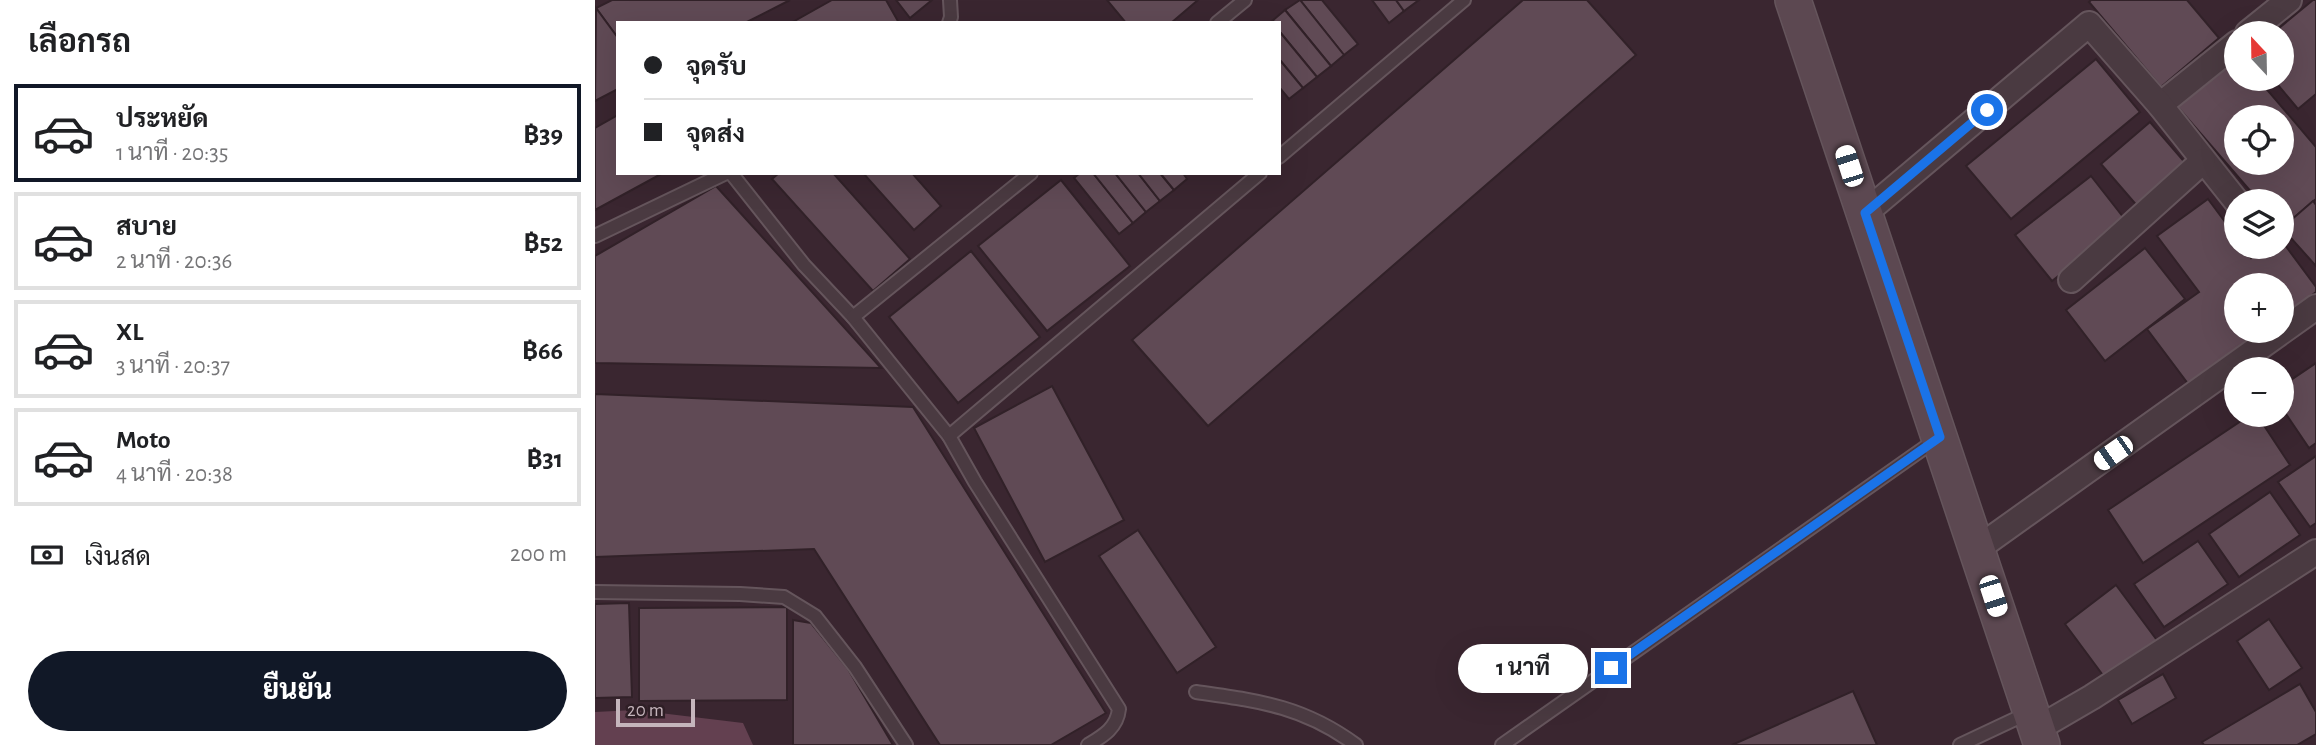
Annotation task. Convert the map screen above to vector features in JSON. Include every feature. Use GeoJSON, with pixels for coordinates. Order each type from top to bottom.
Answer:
{"type":"FeatureCollection","features":[{"type":"Feature","properties":{"kind":"street"},"geometry":{"type":"LineString","coordinates":[[1793,0],[2037,728],[2092,697],[2316,552]]}},
{"type":"Feature","properties":{"kind":"street"},"geometry":{"type":"LineString","coordinates":[[2263,21],[2289,0]]}},
{"type":"Feature","properties":{"kind":"street"},"geometry":{"type":"LineString","coordinates":[[1865,213],[2089,24],[2160,105],[2226,189]]}},
{"type":"Feature","properties":{"kind":"street"},"geometry":{"type":"LineString","coordinates":[[2160,105],[2224,53]]}},
{"type":"Feature","properties":{"kind":"street"},"geometry":{"type":"LineString","coordinates":[[2071,281],[2203,161]]}},
{"type":"Feature","properties":{"kind":"street"},"geometry":{"type":"LineString","coordinates":[[1977,550],[2316,307]]}},
{"type":"Feature","properties":{"kind":"lane"},"geometry":{"type":"LineString","coordinates":[[950,0],[950,21]]}},
{"type":"Feature","properties":{"kind":"lane"},"geometry":{"type":"LineString","coordinates":[[1219,21],[1245,0]]}},
{"type":"Feature","properties":{"kind":"lane"},"geometry":{"type":"LineString","coordinates":[[1281,155],[1464,0]]}},
{"type":"Feature","properties":{"kind":"lane"},"geometry":{"type":"LineString","coordinates":[[595,236],[724,175]]}},
{"type":"Feature","properties":{"kind":"lane"},"geometry":{"type":"LineString","coordinates":[[730,175],[804,265],[853,317],[949,436],[975,482],[1119,709],[1118,721],[1088,745]]}},
{"type":"Feature","properties":{"kind":"lane"},"geometry":{"type":"LineString","coordinates":[[853,317],[1029,175]]}},
{"type":"Feature","properties":{"kind":"lane"},"geometry":{"type":"LineString","coordinates":[[949,436],[1258,175]]}},
{"type":"Feature","properties":{"kind":"lane"},"geometry":{"type":"LineString","coordinates":[[1502,745],[1940,437]]}},
{"type":"Feature","properties":{"kind":"lane"},"geometry":{"type":"LineString","coordinates":[[595,592],[784,597],[815,616],[855,667],[906,745]]}},
{"type":"Feature","properties":{"kind":"lane"},"geometry":{"type":"LineString","coordinates":[[1196,692],[1283,707],[1333,728],[1356,745]]}},
{"type":"Feature","properties":{"kind":"lane"},"geometry":{"type":"LineString","coordinates":[[1959,745],[2037,728]]}},
{"type":"Feature","properties":{"kind":"shaded area"},"geometry":{"type":"Polygon","coordinates":[[[635,710],[743,723],[753,745],[595,745],[595,712],[635,710]]]}},
{"type":"Feature","properties":{"kind":"building"},"geometry":{"type":"Polygon","coordinates":[[[612,0],[790,0],[749,21],[616,21],[616,35],[596,8],[612,0]]]}},
{"type":"Feature","properties":{"kind":"building"},"geometry":{"type":"Polygon","coordinates":[[[832,0],[886,0],[898,21],[795,21],[832,0]]]}},
{"type":"Feature","properties":{"kind":"building"},"geometry":{"type":"Polygon","coordinates":[[[896,0],[932,0],[910,18],[896,0]]]}},
{"type":"Feature","properties":{"kind":"building"},"geometry":{"type":"Polygon","coordinates":[[[1107,0],[1198,0],[1173,21],[1124,21],[1107,0]]]}},
{"type":"Feature","properties":{"kind":"building"},"geometry":{"type":"Polygon","coordinates":[[[1300,0],[1322,0],[1358,44],[1344,55],[1300,0]]]}},
{"type":"Feature","properties":{"kind":"building"},"geometry":{"type":"Polygon","coordinates":[[[1300,0],[1344,55],[1331,66],[1285,10],[1300,0]]]}},
{"type":"Feature","properties":{"kind":"building"},"geometry":{"type":"Polygon","coordinates":[[[1372,0],[1396,0],[1404,11],[1389,23],[1372,0]]]}},
{"type":"Feature","properties":{"kind":"building"},"geometry":{"type":"Polygon","coordinates":[[[1396,0],[1419,0],[1404,11],[1396,0]]]}},
{"type":"Feature","properties":{"kind":"building"},"geometry":{"type":"Polygon","coordinates":[[[1523,0],[1587,0],[1636,55],[1208,426],[1132,340],[1523,0]]]}},
{"type":"Feature","properties":{"kind":"building"},"geometry":{"type":"Polygon","coordinates":[[[2187,0],[2219,38],[2161,87],[2089,2],[2187,0]]]}},
{"type":"Feature","properties":{"kind":"building"},"geometry":{"type":"Polygon","coordinates":[[[2316,0],[2316,94],[2298,109],[2283,91],[2294,91],[2294,21],[2288,21],[2316,0]]]}},
{"type":"Feature","properties":{"kind":"building"},"geometry":{"type":"Polygon","coordinates":[[[596,8],[616,35],[616,90],[595,101],[596,8]]]}},
{"type":"Feature","properties":{"kind":"building"},"geometry":{"type":"Polygon","coordinates":[[[1285,10],[1331,66],[1317,77],[1281,33],[1281,21],[1272,21],[1285,10]]]}},
{"type":"Feature","properties":{"kind":"building"},"geometry":{"type":"Polygon","coordinates":[[[1281,33],[1317,77],[1303,88],[1281,61],[1281,33]]]}},
{"type":"Feature","properties":{"kind":"building"},"geometry":{"type":"Polygon","coordinates":[[[2096,59],[2140,112],[2011,219],[1966,166],[2096,59]]]}},
{"type":"Feature","properties":{"kind":"building"},"geometry":{"type":"Polygon","coordinates":[[[1281,61],[1303,88],[1289,99],[1281,89],[1281,61]]]}},
{"type":"Feature","properties":{"kind":"building"},"geometry":{"type":"Polygon","coordinates":[[[2224,65],[2224,91],[2268,91],[2280,105],[2224,105],[2224,161],[2176,105],[2224,65]]]}},
{"type":"Feature","properties":{"kind":"building"},"geometry":{"type":"Polygon","coordinates":[[[616,116],[616,175],[659,175],[595,210],[595,128],[616,116]]]}},
{"type":"Feature","properties":{"kind":"building"},"geometry":{"type":"Polygon","coordinates":[[[2294,121],[2316,147],[2316,199],[2294,218],[2294,189],[2249,189],[2237,175],[2294,175],[2294,121]]]}},
{"type":"Feature","properties":{"kind":"building"},"geometry":{"type":"Polygon","coordinates":[[[2150,122],[2188,166],[2139,208],[2101,164],[2150,122]]]}},
{"type":"Feature","properties":{"kind":"building"},"geometry":{"type":"Polygon","coordinates":[[[777,175],[835,175],[910,259],[873,291],[772,179],[777,175]]]}},
{"type":"Feature","properties":{"kind":"building"},"geometry":{"type":"Polygon","coordinates":[[[865,175],[914,175],[941,206],[914,230],[865,175]]]}},
{"type":"Feature","properties":{"kind":"building"},"geometry":{"type":"Polygon","coordinates":[[[1078,175],[1095,175],[1133,223],[1119,234],[1074,178],[1078,175]]]}},
{"type":"Feature","properties":{"kind":"building"},"geometry":{"type":"Polygon","coordinates":[[[1095,175],[1117,175],[1146,212],[1133,223],[1095,175]]]}},
{"type":"Feature","properties":{"kind":"building"},"geometry":{"type":"Polygon","coordinates":[[[1117,175],[1140,175],[1160,201],[1146,212],[1117,175]]]}},
{"type":"Feature","properties":{"kind":"building"},"geometry":{"type":"Polygon","coordinates":[[[1140,175],[1162,175],[1174,190],[1160,201],[1140,175]]]}},
{"type":"Feature","properties":{"kind":"building"},"geometry":{"type":"Polygon","coordinates":[[[1162,175],[1184,175],[1187,179],[1174,190],[1162,175]]]}},
{"type":"Feature","properties":{"kind":"building"},"geometry":{"type":"Polygon","coordinates":[[[2091,176],[2127,222],[2052,281],[2015,235],[2091,176]]]}},
{"type":"Feature","properties":{"kind":"building"},"geometry":{"type":"Polygon","coordinates":[[[1061,180],[1130,266],[1047,331],[978,246],[1061,180]]]}},
{"type":"Feature","properties":{"kind":"building"},"geometry":{"type":"Polygon","coordinates":[[[716,186],[881,368],[595,363],[595,256],[716,186]]]}},
{"type":"Feature","properties":{"kind":"building"},"geometry":{"type":"Polygon","coordinates":[[[2208,199],[2224,221],[2224,259],[2294,257],[2316,287],[2316,292],[2294,308],[2294,273],[2224,273],[2224,343],[2247,343],[2189,385],[2147,329],[2199,292],[2157,236],[2208,199]]]}},
{"type":"Feature","properties":{"kind":"building"},"geometry":{"type":"Polygon","coordinates":[[[2313,201],[2316,205],[2316,266],[2294,241],[2294,218],[2313,201]]]}},
{"type":"Feature","properties":{"kind":"building"},"geometry":{"type":"Polygon","coordinates":[[[2145,248],[2185,299],[2105,361],[2066,310],[2145,248]]]}},
{"type":"Feature","properties":{"kind":"building"},"geometry":{"type":"Polygon","coordinates":[[[971,251],[1040,337],[958,403],[889,317],[971,251]]]}},
{"type":"Feature","properties":{"kind":"building"},"geometry":{"type":"Polygon","coordinates":[[[2316,363],[2316,443],[2309,448],[2294,426],[2294,378],[2316,363]]]}},
{"type":"Feature","properties":{"kind":"building"},"geometry":{"type":"Polygon","coordinates":[[[1052,386],[1124,520],[1045,562],[974,428],[1052,386]]]}},
{"type":"Feature","properties":{"kind":"building"},"geometry":{"type":"Polygon","coordinates":[[[595,394],[913,407],[1106,713],[1051,745],[940,745],[814,549],[595,557],[595,394]]]}},
{"type":"Feature","properties":{"kind":"building"},"geometry":{"type":"Polygon","coordinates":[[[2232,427],[2265,427],[2290,465],[2143,563],[2108,510],[2232,427]]]}},
{"type":"Feature","properties":{"kind":"building"},"geometry":{"type":"Polygon","coordinates":[[[2316,456],[2316,523],[2310,527],[2278,482],[2316,456]]]}},
{"type":"Feature","properties":{"kind":"building"},"geometry":{"type":"Polygon","coordinates":[[[2270,492],[2300,535],[2239,577],[2209,534],[2270,492]]]}},
{"type":"Feature","properties":{"kind":"building"},"geometry":{"type":"Polygon","coordinates":[[[1138,530],[1216,647],[1177,673],[1099,556],[1138,530]]]}},
{"type":"Feature","properties":{"kind":"building"},"geometry":{"type":"Polygon","coordinates":[[[2198,541],[2228,584],[2164,627],[2134,584],[2198,541]]]}},
{"type":"Feature","properties":{"kind":"building"},"geometry":{"type":"Polygon","coordinates":[[[2116,585],[2159,643],[2108,682],[2065,624],[2116,585]]]}},
{"type":"Feature","properties":{"kind":"building"},"geometry":{"type":"Polygon","coordinates":[[[629,603],[632,697],[595,698],[595,604],[629,603]]]}},
{"type":"Feature","properties":{"kind":"building"},"geometry":{"type":"Polygon","coordinates":[[[787,607],[787,700],[639,701],[639,608],[787,607]]]}},
{"type":"Feature","properties":{"kind":"building"},"geometry":{"type":"Polygon","coordinates":[[[2269,619],[2302,668],[2269,690],[2237,641],[2269,619]]]}},
{"type":"Feature","properties":{"kind":"building"},"geometry":{"type":"Polygon","coordinates":[[[793,620],[811,623],[848,669],[893,745],[793,745],[793,620]]]}},
{"type":"Feature","properties":{"kind":"building"},"geometry":{"type":"Polygon","coordinates":[[[2163,674],[2176,698],[2132,724],[2118,700],[2163,674]]]}},
{"type":"Feature","properties":{"kind":"building"},"geometry":{"type":"Polygon","coordinates":[[[2300,684],[2316,712],[2316,734],[2297,745],[2204,745],[2202,742],[2300,684]]]}},
{"type":"Feature","properties":{"kind":"building"},"geometry":{"type":"Polygon","coordinates":[[[1853,691],[1877,745],[1732,745],[1853,691]]]}},
{"type":"Feature","properties":{"kind":"route"},"geometry":{"type":"LineString","coordinates":[[1611,668],[1940,437],[1865,213],[1987,110]]}}]}
